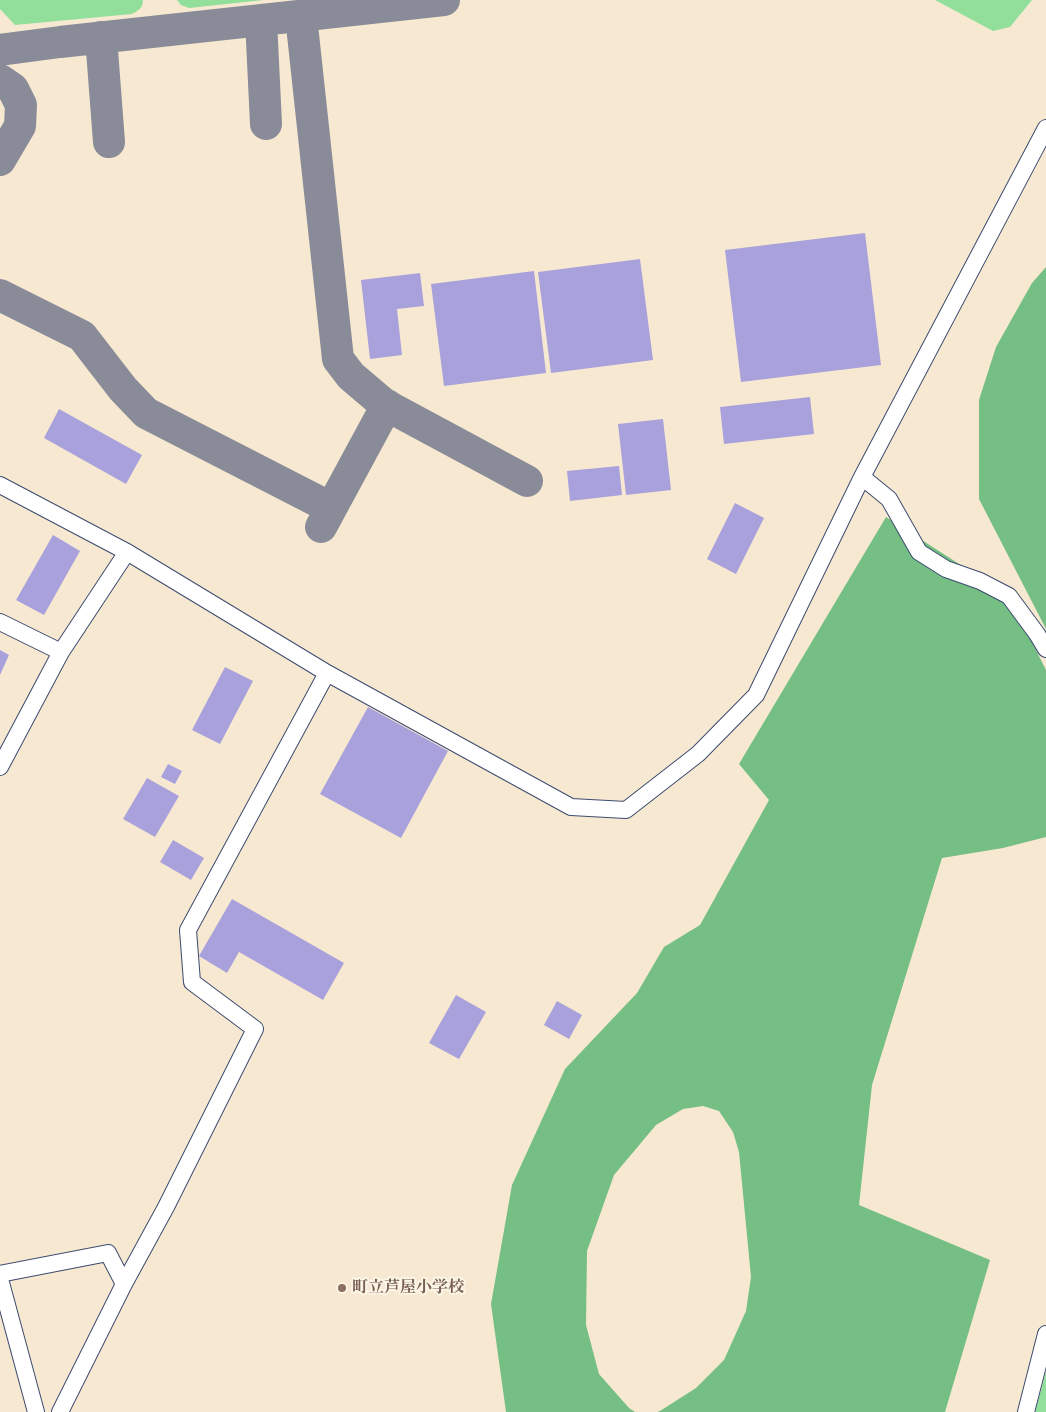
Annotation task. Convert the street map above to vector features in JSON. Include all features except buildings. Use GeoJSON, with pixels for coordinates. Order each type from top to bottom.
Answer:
{"type":"FeatureCollection","features":[{"type":"Feature","properties":{"kind":"street"},"geometry":{"type":"LineString","coordinates":[[0,485],[127,552],[327,673],[571,807],[626,810],[698,754],[756,694],[862,476],[1046,128]]}},
{"type":"Feature","properties":{"kind":"street"},"geometry":{"type":"LineString","coordinates":[[862,476],[889,499],[919,552],[946,569],[980,581],[1009,596],[1046,649]]}},
{"type":"Feature","properties":{"kind":"street"},"geometry":{"type":"LineString","coordinates":[[0,767],[61,652],[127,552]]}},
{"type":"Feature","properties":{"kind":"street"},"geometry":{"type":"LineString","coordinates":[[0,622],[61,652]]}},
{"type":"Feature","properties":{"kind":"street"},"geometry":{"type":"LineString","coordinates":[[60,1412],[255,1029],[192,982],[188,930],[327,673]]}},
{"type":"Feature","properties":{"kind":"street"},"geometry":{"type":"LineString","coordinates":[[0,1274],[108,1253],[124,1284]]}},
{"type":"Feature","properties":{"kind":"street"},"geometry":{"type":"LineString","coordinates":[[0,1279],[36,1412]]}},
{"type":"Feature","properties":{"kind":"street"},"geometry":{"type":"LineString","coordinates":[[1026,1412],[1046,1334]]}},
{"type":"Feature","properties":{"kind":"green space"},"geometry":{"type":"Polygon","coordinates":[[[0,0],[143,0],[140,9],[132,14],[15,25],[0,9],[0,0]]]}},
{"type":"Feature","properties":{"kind":"green space"},"geometry":{"type":"Polygon","coordinates":[[[177,0],[264,0],[189,8],[181,5],[177,0]]]}},
{"type":"Feature","properties":{"kind":"green space"},"geometry":{"type":"Polygon","coordinates":[[[935,0],[1032,0],[1010,27],[993,31],[935,0]]]}},
{"type":"Feature","properties":{"kind":"green space"},"geometry":{"type":"Polygon","coordinates":[[[1046,267],[1046,629],[979,499],[979,400],[996,347],[1032,283],[1046,267]]]}},
{"type":"Feature","properties":{"kind":"green space"},"geometry":{"type":"Polygon","coordinates":[[[886,517],[1009,596],[1046,670],[1046,837],[1003,848],[942,858],[872,1085],[859,1205],[990,1260],[945,1412],[657,1412],[696,1388],[724,1360],[746,1311],[751,1277],[739,1152],[733,1132],[719,1111],[703,1106],[683,1109],[656,1125],[614,1175],[587,1251],[586,1325],[599,1374],[629,1408],[635,1412],[506,1412],[491,1304],[512,1185],[565,1069],[637,993],[664,947],[700,925],[769,800],[739,764],[886,517]]]}},
{"type":"Feature","properties":{"kind":"green space"},"geometry":{"type":"Polygon","coordinates":[[[1046,1372],[1046,1412],[1035,1412],[1046,1372]]]}},
{"type":"Feature","properties":{"kind":"taxiway"},"geometry":{"type":"LineString","coordinates":[[0,50],[444,0]]}},
{"type":"Feature","properties":{"kind":"taxiway"},"geometry":{"type":"LineString","coordinates":[[301,16],[338,359],[351,376],[384,404],[527,481]]}},
{"type":"Feature","properties":{"kind":"taxiway"},"geometry":{"type":"LineString","coordinates":[[261,20],[266,124]]}},
{"type":"Feature","properties":{"kind":"taxiway"},"geometry":{"type":"LineString","coordinates":[[101,37],[109,142]]}},
{"type":"Feature","properties":{"kind":"taxiway"},"geometry":{"type":"LineString","coordinates":[[0,80],[13,89],[21,105],[20,126],[0,160]]}},
{"type":"Feature","properties":{"kind":"taxiway"},"geometry":{"type":"LineString","coordinates":[[0,295],[82,336],[123,389],[146,413],[331,508]]}},
{"type":"Feature","properties":{"kind":"taxiway"},"geometry":{"type":"LineString","coordinates":[[321,527],[387,405]]}},
{"type":"Feature","properties":{"kind":"place","name":"町立芦屋小学校"},"geometry":{"type":"Point","coordinates":[342,1288]}}]}
